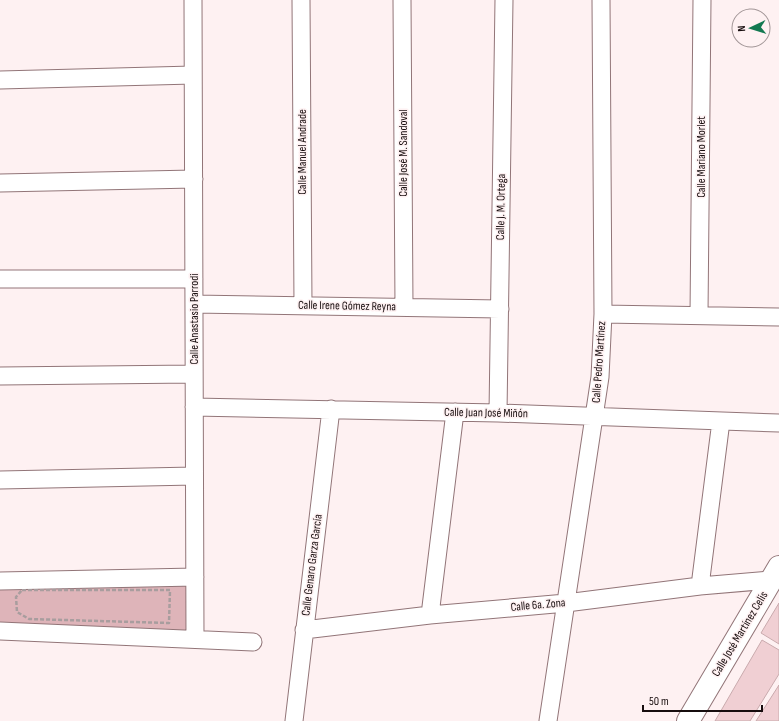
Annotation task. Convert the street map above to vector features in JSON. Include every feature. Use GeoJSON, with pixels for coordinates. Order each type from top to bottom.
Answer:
{"type":"FeatureCollection","features":[{"type":"Feature","properties":{"kind":"street","name":"Calle Anastasio Parrodi"},"geometry":{"type":"LineString","coordinates":[[193,0],[195,639]]}},
{"type":"Feature","properties":{"kind":"street","name":"Calle Manuel Andrade"},"geometry":{"type":"LineString","coordinates":[[301,0],[303,305]]}},
{"type":"Feature","properties":{"kind":"street","name":"Calle José M. Sandoval"},"geometry":{"type":"LineString","coordinates":[[402,0],[404,307]]}},
{"type":"Feature","properties":{"kind":"street","name":"Calle J. M. Ortega"},"geometry":{"type":"LineString","coordinates":[[498,413],[504,0]]}},
{"type":"Feature","properties":{"kind":"street","name":"Calle Pedro Martínez"},"geometry":{"type":"LineString","coordinates":[[548,721],[600,378],[603,314],[601,0]]}},
{"type":"Feature","properties":{"kind":"street","name":"Calle Mariano Morlet"},"geometry":{"type":"LineString","coordinates":[[699,315],[702,0]]}},
{"type":"Feature","properties":{"kind":"street"},"geometry":{"type":"LineString","coordinates":[[0,80],[193,75]]}},
{"type":"Feature","properties":{"kind":"street"},"geometry":{"type":"LineString","coordinates":[[0,182],[194,179]]}},
{"type":"Feature","properties":{"kind":"street"},"geometry":{"type":"LineString","coordinates":[[0,279],[194,279]]}},
{"type":"Feature","properties":{"kind":"street","name":"Calle Irene Gómez Reyna"},"geometry":{"type":"LineString","coordinates":[[194,304],[500,309]]}},
{"type":"Feature","properties":{"kind":"street"},"geometry":{"type":"LineString","coordinates":[[603,314],[779,317]]}},
{"type":"Feature","properties":{"kind":"street"},"geometry":{"type":"LineString","coordinates":[[0,376],[193,374]]}},
{"type":"Feature","properties":{"kind":"street","name":"Calle Juan José Miñón"},"geometry":{"type":"LineString","coordinates":[[194,407],[498,413],[779,423]]}},
{"type":"Feature","properties":{"kind":"street","name":"Calle Genaro Garza García"},"geometry":{"type":"LineString","coordinates":[[294,721],[331,409]]}},
{"type":"Feature","properties":{"kind":"street"},"geometry":{"type":"LineString","coordinates":[[430,615],[455,412]]}},
{"type":"Feature","properties":{"kind":"street"},"geometry":{"type":"LineString","coordinates":[[700,586],[721,421]]}},
{"type":"Feature","properties":{"kind":"street"},"geometry":{"type":"LineString","coordinates":[[0,480],[194,476]]}},
{"type":"Feature","properties":{"kind":"street","name":"Calle 6a. Zona"},"geometry":{"type":"LineString","coordinates":[[304,630],[430,615],[566,603],[700,586],[775,573]]}},
{"type":"Feature","properties":{"kind":"street","name":"Calle José Martínez Celis"},"geometry":{"type":"LineString","coordinates":[[688,721],[775,573]]}},
{"type":"Feature","properties":{"kind":"street"},"geometry":{"type":"LineString","coordinates":[[0,581],[195,577]]}},
{"type":"Feature","properties":{"kind":"street"},"geometry":{"type":"LineString","coordinates":[[0,631],[253,642]]}},
{"type":"Feature","properties":{"kind":"path"},"geometry":{"type":"LineString","coordinates":[[22,590],[170,590],[169,623],[29,619],[17,612],[16,597],[22,590]]}},
{"type":"Feature","properties":{"kind":"shaded area"},"geometry":{"type":"Polygon","coordinates":[[[195,577],[195,639],[0,631],[0,581],[195,577]]]}},
{"type":"Feature","properties":{"kind":"building"},"geometry":{"type":"Polygon","coordinates":[[[779,603],[779,644],[761,633],[779,603]]]}},
{"type":"Feature","properties":{"kind":"building"},"geometry":{"type":"Polygon","coordinates":[[[762,640],[779,650],[779,674],[750,721],[715,721],[762,640]]]}},
{"type":"Feature","properties":{"kind":"building"},"geometry":{"type":"Polygon","coordinates":[[[779,685],[779,721],[756,721],[779,685]]]}}]}
